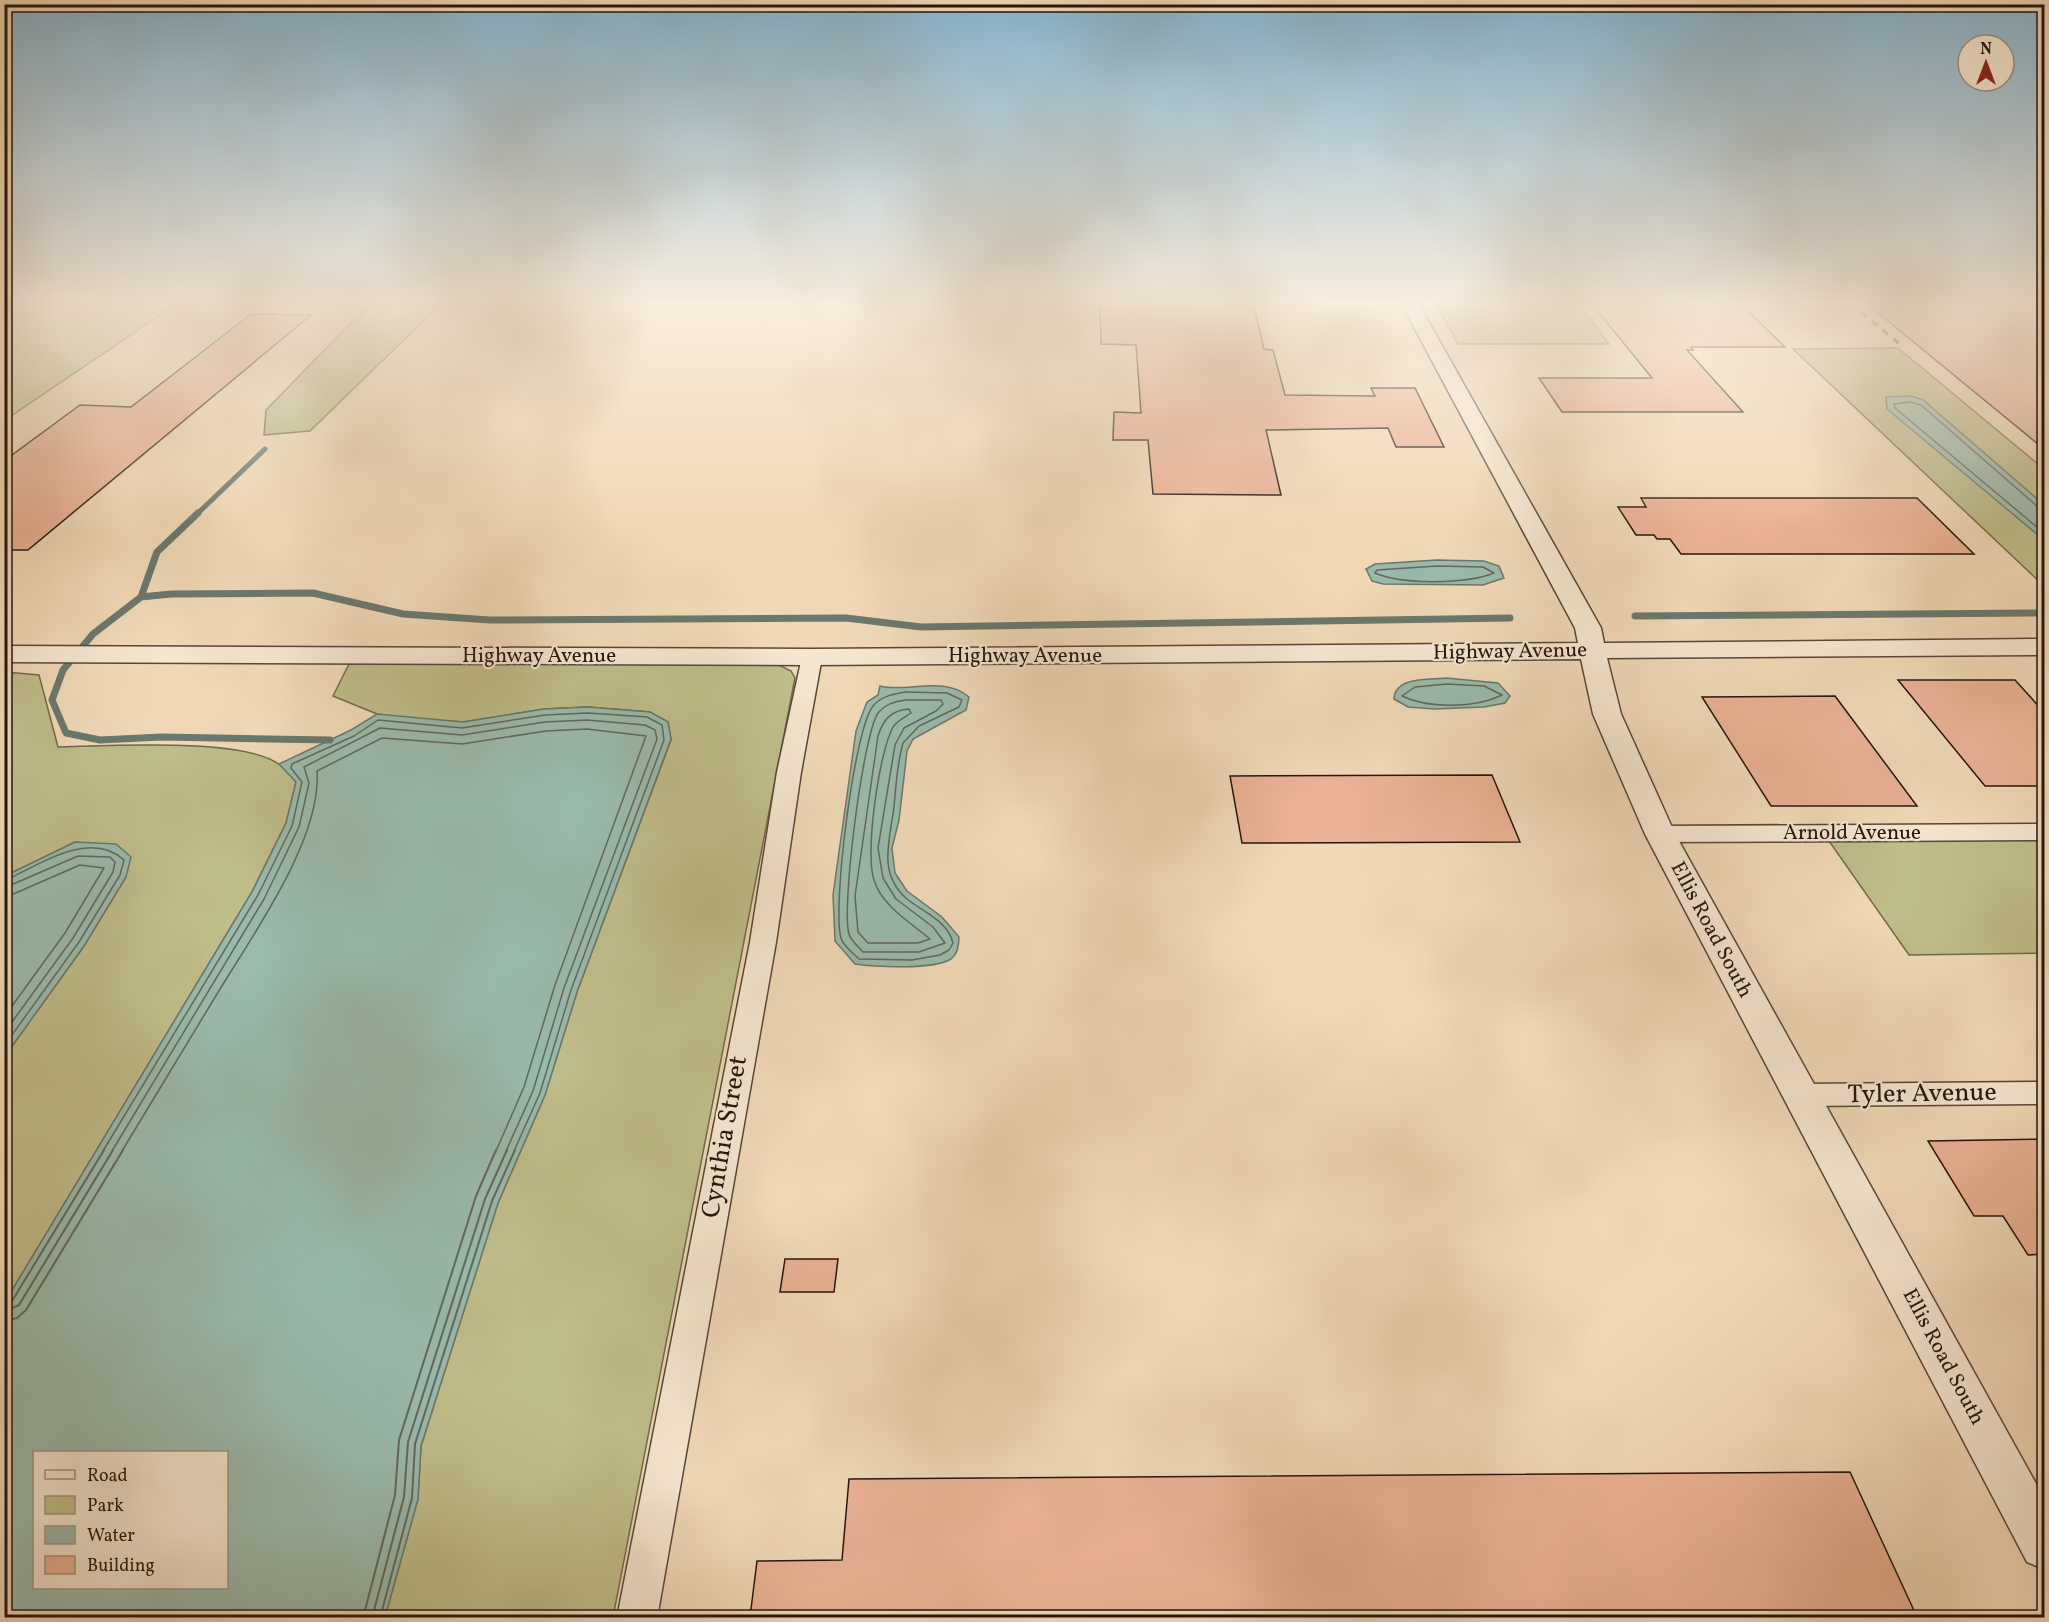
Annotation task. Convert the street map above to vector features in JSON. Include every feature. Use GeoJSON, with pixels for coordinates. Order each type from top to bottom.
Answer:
{"type":"FeatureCollection","features":[{"type":"Feature","properties":{"kind":"street","name":"Ellis Road South"},"geometry":{"type":"LineString","coordinates":[[1451,379],[1588,628],[1594,651],[1596,678],[1610,723],[1660,834],[1800,1095],[2031,1495],[2044,1545]]}},
{"type":"Feature","properties":{"kind":"street","name":"Highway Avenue"},"geometry":{"type":"LineString","coordinates":[[4,654],[812,657],[2044,647]]}},
{"type":"Feature","properties":{"kind":"street","name":"Cynthia Street"},"geometry":{"type":"LineString","coordinates":[[637,1617],[763,942],[789,772],[812,657]]}},
{"type":"Feature","properties":{"kind":"street","name":"Arnold Avenue"},"geometry":{"type":"LineString","coordinates":[[1660,834],[2044,832]]}},
{"type":"Feature","properties":{"kind":"street","name":"Tyler Avenue"},"geometry":{"type":"LineString","coordinates":[[1800,1095],[2044,1093]]}},
{"type":"Feature","properties":{"kind":"green space"},"geometry":{"type":"Polygon","coordinates":[[[5,379],[66,379],[5,420],[5,379]]]}},
{"type":"Feature","properties":{"kind":"green space"},"geometry":{"type":"Polygon","coordinates":[[[296,379],[364,379],[310,431],[264,435],[266,410],[296,379]]]}},
{"type":"Feature","properties":{"kind":"green space"},"geometry":{"type":"Polygon","coordinates":[[[1824,379],[1935,379],[2044,469],[2044,505],[1923,400],[2044,540],[2044,586],[1824,379]]]}},
{"type":"Feature","properties":{"kind":"green space"},"geometry":{"type":"Polygon","coordinates":[[[350,662],[773,662],[791,671],[795,678],[613,1617],[385,1617],[418,1499],[421,1446],[498,1203],[545,1095],[577,992],[671,740],[668,722],[650,712],[588,707],[544,709],[463,722],[377,714],[333,696],[350,662]]]}},
{"type":"Feature","properties":{"kind":"green space"},"geometry":{"type":"Polygon","coordinates":[[[5,672],[39,675],[58,747],[174,745],[237,750],[262,756],[280,765],[296,782],[286,823],[252,892],[5,1302],[5,1056],[84,946],[126,877],[75,842],[5,876],[5,672]]]}},
{"type":"Feature","properties":{"kind":"green space"},"geometry":{"type":"Polygon","coordinates":[[[2044,839],[2044,953],[1909,955],[1829,841],[2044,839]]]}},
{"type":"Feature","properties":{"kind":"water"},"geometry":{"type":"Polygon","coordinates":[[[1911,396],[1923,400],[2044,505],[2044,540],[1887,409],[1886,397],[1911,396]]]}},
{"type":"Feature","properties":{"kind":"water"},"geometry":{"type":"Polygon","coordinates":[[[1437,560],[1484,561],[1499,566],[1504,578],[1483,585],[1383,584],[1372,581],[1366,569],[1375,564],[1437,560]]]}},
{"type":"Feature","properties":{"kind":"water"},"geometry":{"type":"Polygon","coordinates":[[[1446,678],[1498,683],[1510,696],[1505,703],[1484,707],[1435,709],[1408,707],[1394,699],[1400,686],[1407,683],[1423,679],[1446,678]]]}},
{"type":"Feature","properties":{"kind":"water"},"geometry":{"type":"Polygon","coordinates":[[[880,686],[891,688],[948,687],[959,690],[969,697],[966,710],[913,739],[907,751],[899,820],[892,848],[895,873],[907,891],[942,917],[959,937],[958,949],[951,959],[931,965],[890,967],[855,964],[835,941],[833,895],[856,731],[867,702],[878,695],[880,686]]]}},
{"type":"Feature","properties":{"kind":"water"},"geometry":{"type":"Polygon","coordinates":[[[588,707],[650,712],[668,722],[671,739],[577,992],[545,1095],[498,1203],[421,1446],[418,1499],[385,1617],[5,1617],[5,1302],[252,892],[286,823],[296,782],[279,764],[351,730],[377,714],[463,722],[544,709],[588,707]]]}},
{"type":"Feature","properties":{"kind":"water"},"geometry":{"type":"Polygon","coordinates":[[[75,842],[116,844],[131,857],[126,877],[84,946],[5,1056],[5,876],[75,842]]]}},
{"type":"Feature","properties":{"kind":"building"},"geometry":{"type":"Polygon","coordinates":[[[168,379],[234,379],[28,550],[4,550],[4,461],[80,405],[131,407],[168,379]]]}},
{"type":"Feature","properties":{"kind":"building"},"geometry":{"type":"Polygon","coordinates":[[[1138,379],[1281,379],[1285,395],[1375,396],[1371,388],[1415,388],[1444,447],[1396,447],[1388,428],[1266,430],[1281,495],[1153,494],[1148,440],[1113,440],[1114,412],[1141,413],[1138,379]]]}},
{"type":"Feature","properties":{"kind":"building"},"geometry":{"type":"Polygon","coordinates":[[[1539,379],[1713,379],[1743,412],[1562,412],[1539,379]]]}},
{"type":"Feature","properties":{"kind":"building"},"geometry":{"type":"Polygon","coordinates":[[[1958,379],[2044,379],[2044,449],[1958,379]]]}},
{"type":"Feature","properties":{"kind":"building"},"geometry":{"type":"Polygon","coordinates":[[[1641,498],[1917,498],[1974,554],[1681,554],[1670,539],[1657,539],[1654,535],[1636,535],[1618,507],[1646,507],[1641,498]]]}},
{"type":"Feature","properties":{"kind":"building"},"geometry":{"type":"Polygon","coordinates":[[[1898,680],[2015,680],[2044,712],[2044,786],[1985,786],[1898,680]]]}},
{"type":"Feature","properties":{"kind":"building"},"geometry":{"type":"Polygon","coordinates":[[[1835,696],[1917,806],[1771,806],[1702,697],[1835,696]]]}},
{"type":"Feature","properties":{"kind":"building"},"geometry":{"type":"Polygon","coordinates":[[[1492,775],[1520,842],[1242,843],[1230,776],[1492,775]]]}},
{"type":"Feature","properties":{"kind":"building"},"geometry":{"type":"Polygon","coordinates":[[[2044,1139],[2044,1254],[2028,1255],[2003,1216],[1974,1216],[1928,1141],[2044,1139]]]}},
{"type":"Feature","properties":{"kind":"building"},"geometry":{"type":"Polygon","coordinates":[[[785,1259],[838,1259],[834,1292],[780,1292],[785,1259]]]}},
{"type":"Feature","properties":{"kind":"building"},"geometry":{"type":"Polygon","coordinates":[[[1850,1472],[1917,1617],[750,1617],[757,1561],[842,1560],[849,1479],[1850,1472]]]}},
{"type":"Feature","properties":{"kind":"waterway"},"geometry":{"type":"LineString","coordinates":[[196,515],[265,449]]}},
{"type":"Feature","properties":{"kind":"waterway"},"geometry":{"type":"LineString","coordinates":[[141,597],[157,552],[198,513]]}},
{"type":"Feature","properties":{"kind":"waterway"},"geometry":{"type":"LineString","coordinates":[[141,597],[171,594],[313,593],[403,614],[490,620],[846,618],[921,627],[1510,618]]}},
{"type":"Feature","properties":{"kind":"waterway"},"geometry":{"type":"LineString","coordinates":[[141,597],[93,634],[63,670],[52,700],[66,733],[100,740],[162,737],[330,740]]}},
{"type":"Feature","properties":{"kind":"waterway"},"geometry":{"type":"LineString","coordinates":[[1635,616],[2044,613]]}}]}
